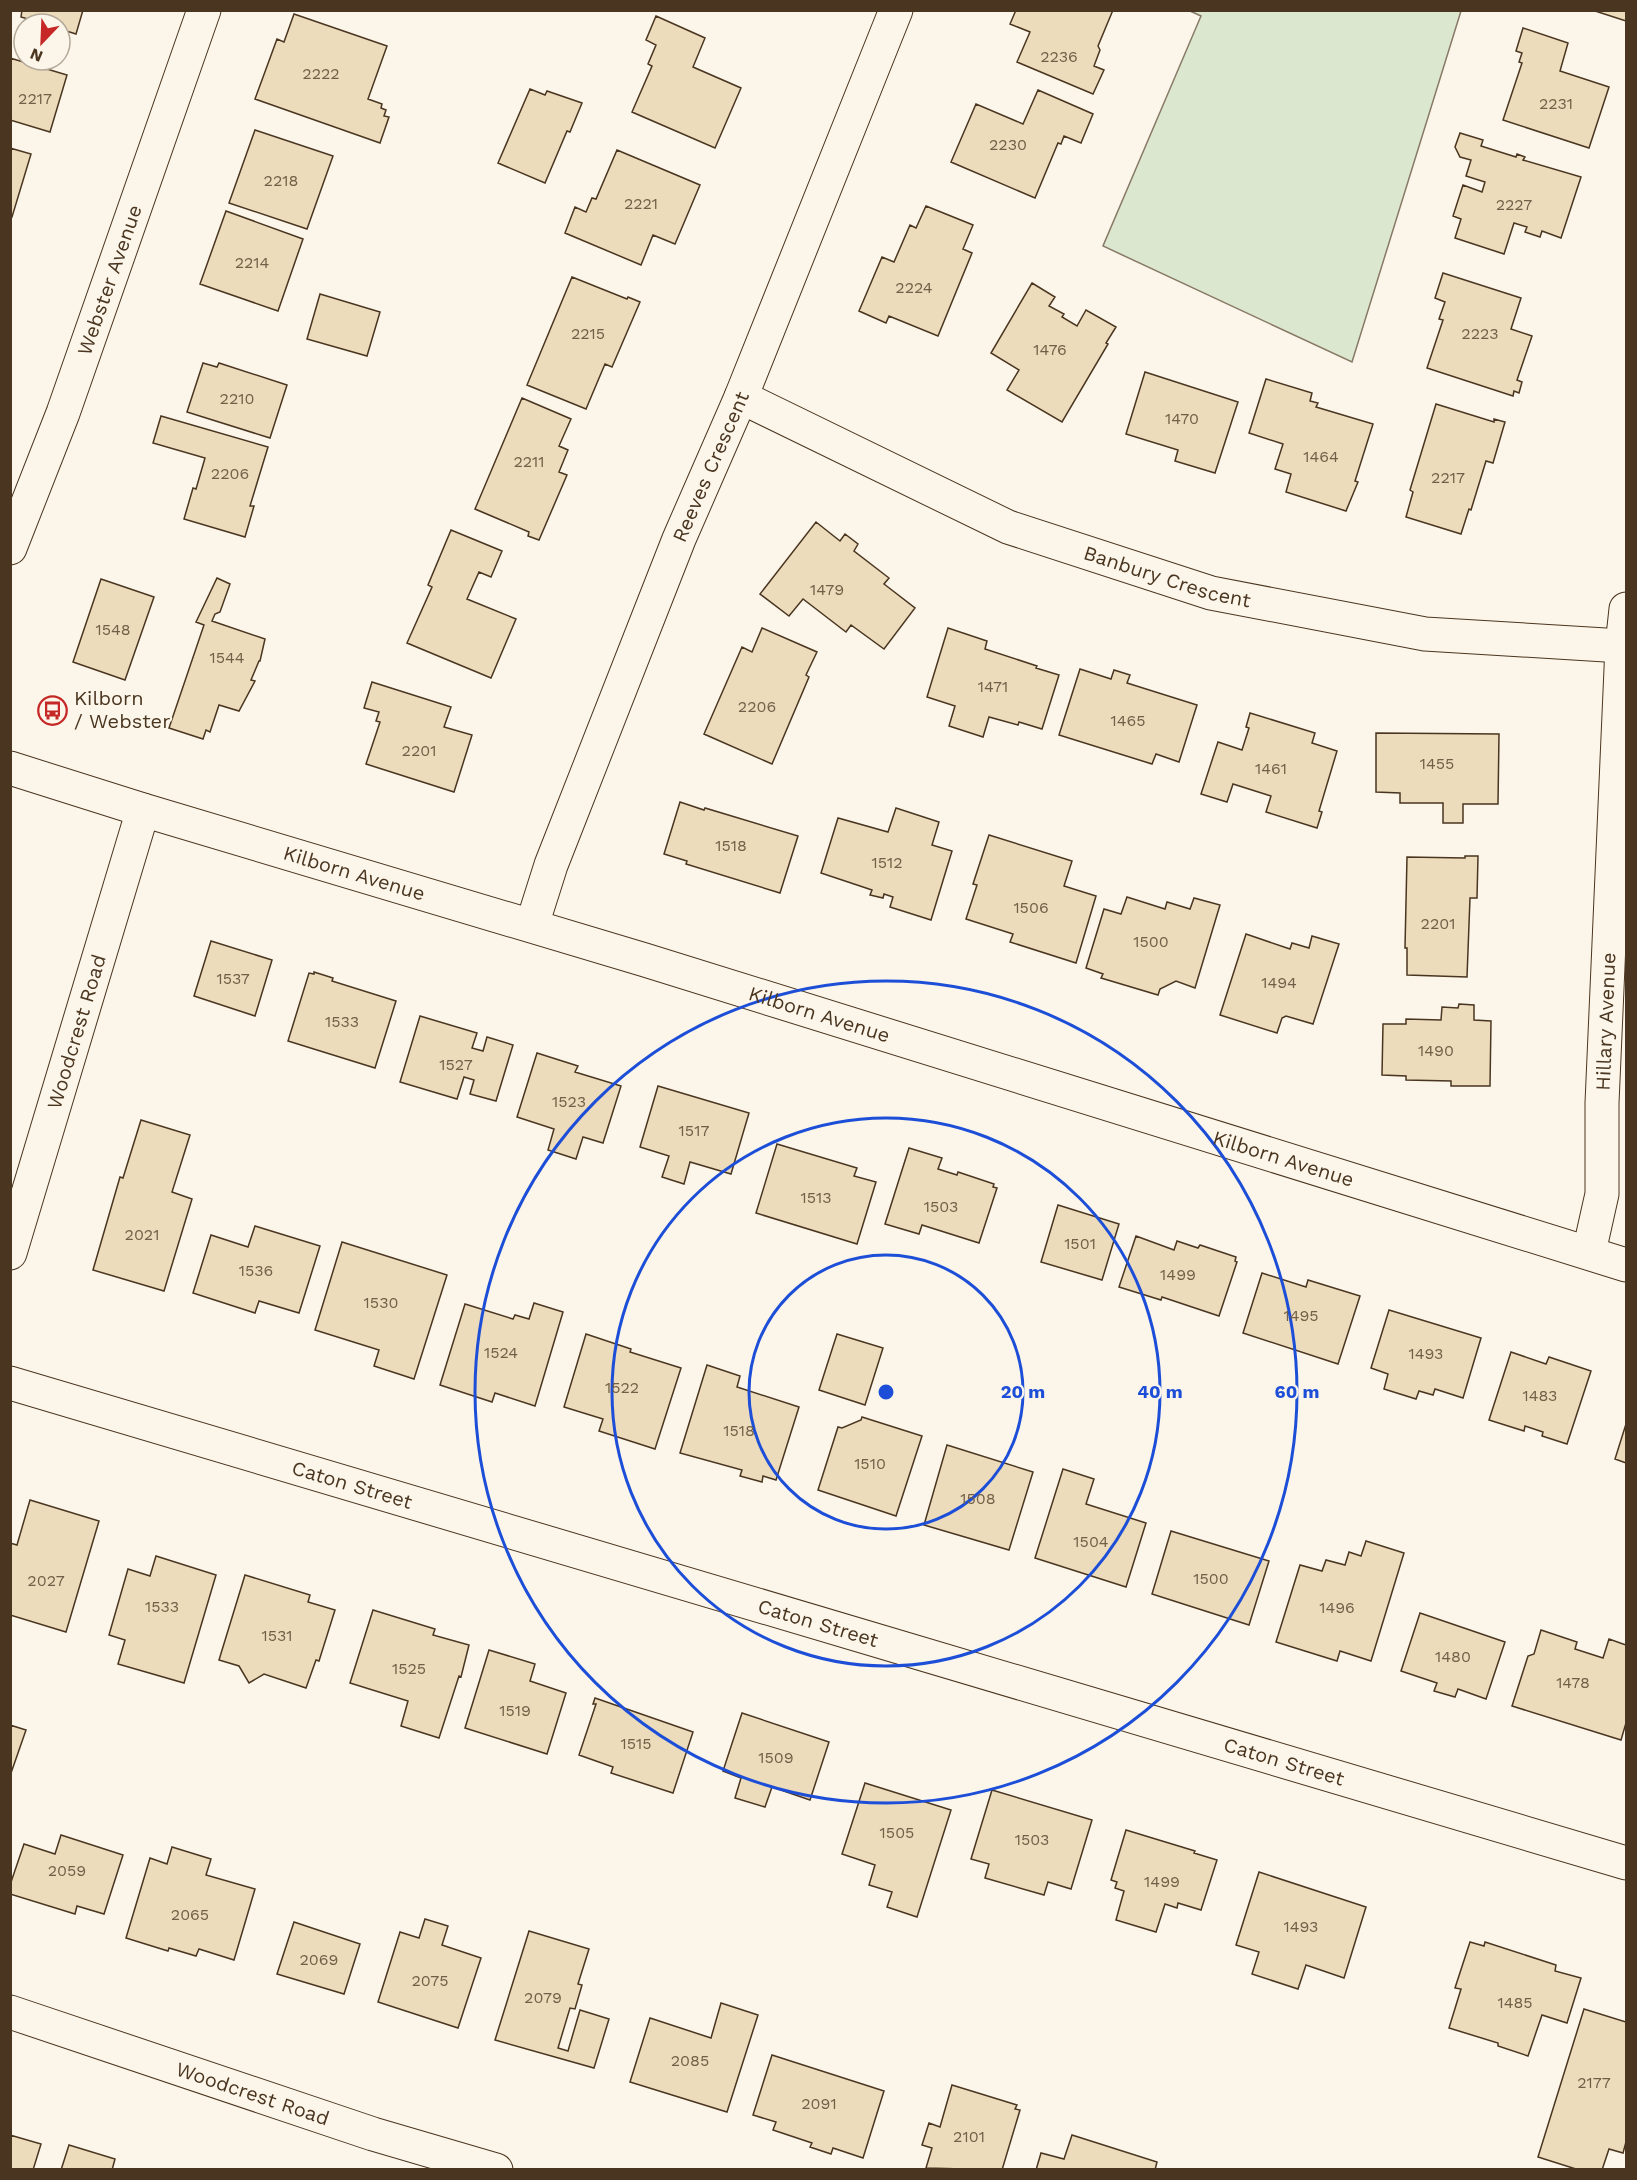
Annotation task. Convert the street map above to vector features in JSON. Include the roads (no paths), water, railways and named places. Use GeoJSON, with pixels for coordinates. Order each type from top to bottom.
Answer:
{"type":"FeatureCollection","features":[{"type":"Feature","properties":{"kind":"street","name":"Webster Avenue"},"geometry":{"type":"LineString","coordinates":[[10,548],[63,414],[204,10]]}},
{"type":"Feature","properties":{"kind":"street","name":"Reeves Crescent"},"geometry":{"type":"LineString","coordinates":[[532,925],[551,865],[674,550],[741,397],[896,10]]}},
{"type":"Feature","properties":{"kind":"street","name":"Banbury Crescent"},"geometry":{"type":"LineString","coordinates":[[741,397],[1008,527],[1211,593],[1425,634],[1622,646]]}},
{"type":"Feature","properties":{"kind":"street","name":"Hillary Avenue"},"geometry":{"type":"LineString","coordinates":[[1589,1252],[1602,1194],[1602,1103],[1622,646],[1626,609]]}},
{"type":"Feature","properties":{"kind":"street","name":"Kilborn Avenue"},"geometry":{"type":"LineString","coordinates":[[10,768],[143,810],[532,925],[1626,1265]]}},
{"type":"Feature","properties":{"kind":"street","name":"Woodcrest Road"},"geometry":{"type":"LineString","coordinates":[[10,1253],[143,810]]}},
{"type":"Feature","properties":{"kind":"street","name":"Caton Street"},"geometry":{"type":"LineString","coordinates":[[10,1383],[1626,1863]]}},
{"type":"Feature","properties":{"kind":"street","name":"Woodcrest Road"},"geometry":{"type":"LineString","coordinates":[[10,2012],[373,2134],[496,2169]]}},
{"type":"Feature","properties":{"kind":"place","name":"Kilborn / Webster"},"geometry":{"type":"Point","coordinates":[53,710]}}]}
